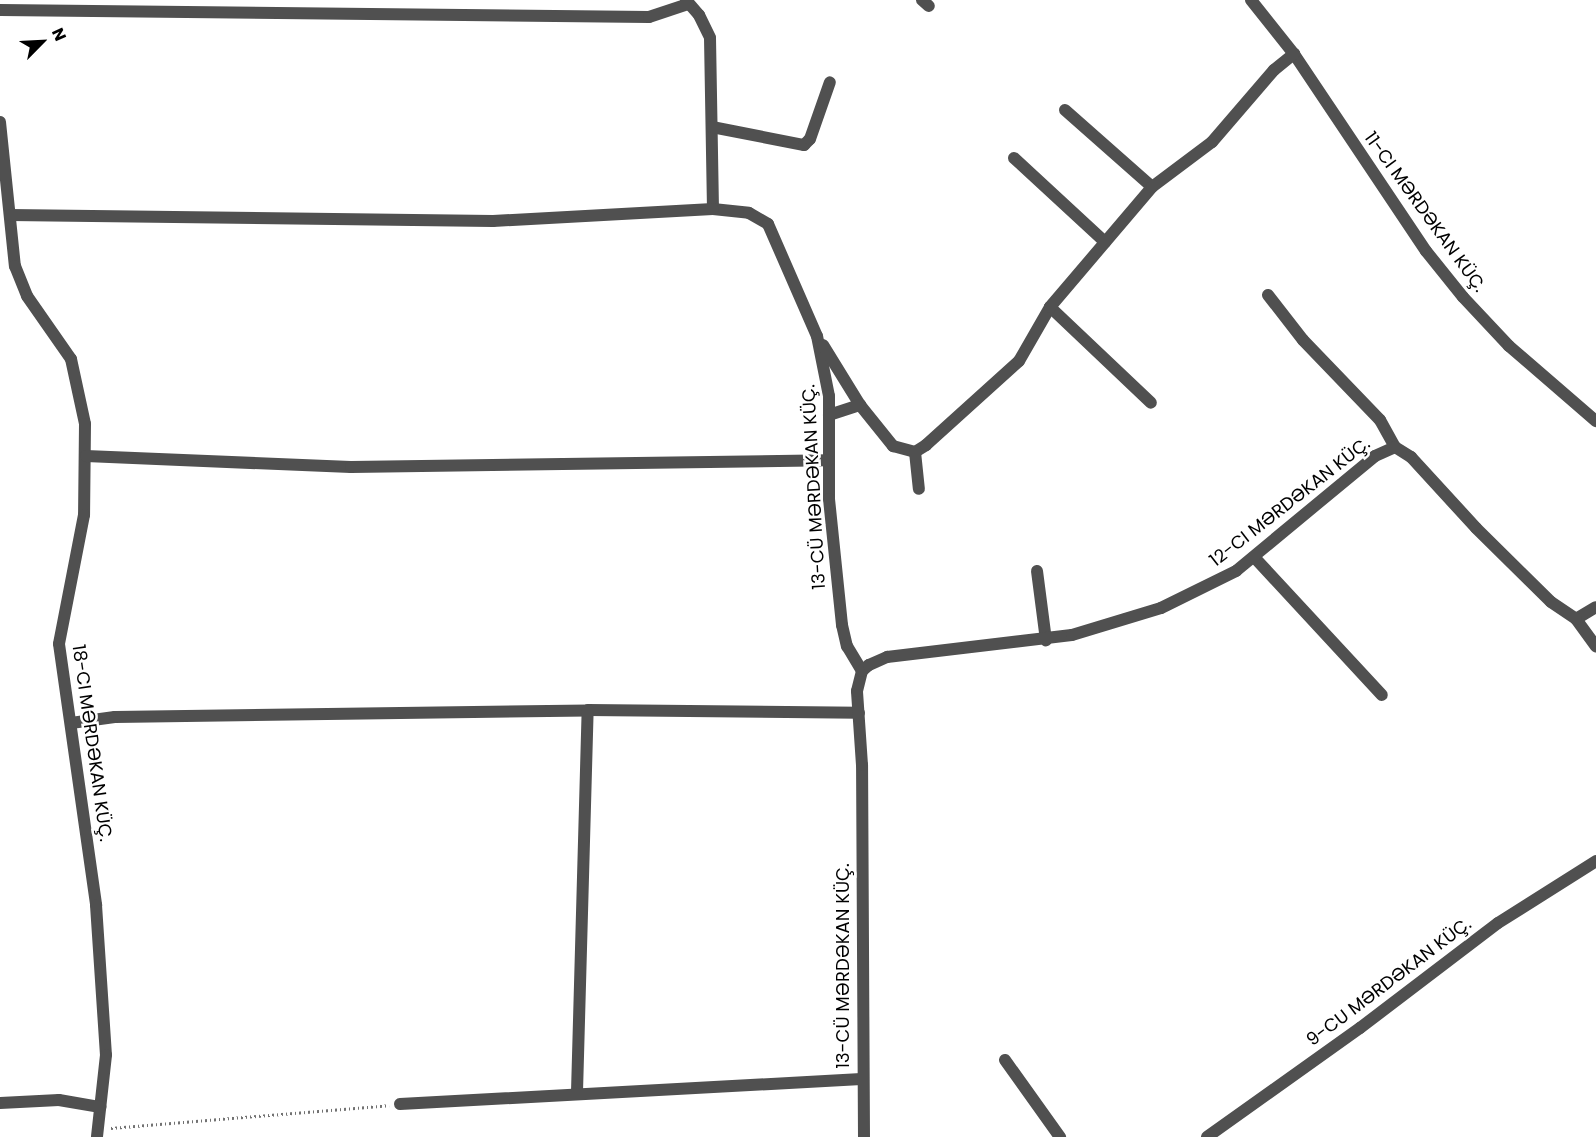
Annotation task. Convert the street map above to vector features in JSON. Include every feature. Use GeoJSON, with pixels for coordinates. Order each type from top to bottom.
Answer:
{"type":"FeatureCollection","features":[{"type":"Feature","properties":{"kind":"street","name":"11-CI MƏRDƏKAN KÜÇ."},"geometry":{"type":"LineString","coordinates":[[1251,0],[1294,54],[1386,193],[1457,290],[1509,346],[1596,422]]}},
{"type":"Feature","properties":{"kind":"street"},"geometry":{"type":"LineString","coordinates":[[0,10],[649,17],[687,2],[699,15],[710,38],[713,209]]}},
{"type":"Feature","properties":{"kind":"street"},"geometry":{"type":"LineString","coordinates":[[915,452],[1019,361],[1050,308],[1152,187],[1212,142],[1274,70],[1294,54]]}},
{"type":"Feature","properties":{"kind":"street"},"geometry":{"type":"LineString","coordinates":[[712,127],[804,145],[810,138],[830,82]]}},
{"type":"Feature","properties":{"kind":"street"},"geometry":{"type":"LineString","coordinates":[[1065,110],[1152,187]]}},
{"type":"Feature","properties":{"kind":"street","name":"18-CI MƏRDƏKAN KÜÇ."},"geometry":{"type":"LineString","coordinates":[[0,122],[20,283],[63,345],[75,370],[83,401],[86,456],[81,544],[60,628],[96,905],[106,1055],[97,1132]]}},
{"type":"Feature","properties":{"kind":"street"},"geometry":{"type":"LineString","coordinates":[[1014,158],[1105,242]]}},
{"type":"Feature","properties":{"kind":"street","name":"13-CÜ MƏRDƏKAN KÜÇ."},"geometry":{"type":"LineString","coordinates":[[10,215],[493,221],[713,209],[749,213],[768,224],[817,336],[829,415],[828,460],[842,625],[847,646],[862,671],[857,691],[861,1079],[864,1137]]}},
{"type":"Feature","properties":{"kind":"street"},"geometry":{"type":"LineString","coordinates":[[1268,295],[1303,340],[1380,420],[1395,447]]}},
{"type":"Feature","properties":{"kind":"street"},"geometry":{"type":"LineString","coordinates":[[1050,308],[1150,404]]}},
{"type":"Feature","properties":{"kind":"street"},"geometry":{"type":"LineString","coordinates":[[817,336],[860,405],[893,446],[915,452]]}},
{"type":"Feature","properties":{"kind":"street"},"geometry":{"type":"LineString","coordinates":[[829,415],[860,405]]}},
{"type":"Feature","properties":{"kind":"street","name":"12-CI MƏRDƏKAN KÜÇ."},"geometry":{"type":"LineString","coordinates":[[862,671],[887,657],[1046,640],[1101,629],[1161,608],[1218,582],[1254,557],[1376,456],[1395,447],[1412,457],[1551,602],[1576,619],[1596,646]]}},
{"type":"Feature","properties":{"kind":"street"},"geometry":{"type":"LineString","coordinates":[[915,452],[919,489]]}},
{"type":"Feature","properties":{"kind":"street"},"geometry":{"type":"LineString","coordinates":[[86,456],[351,467],[828,460]]}},
{"type":"Feature","properties":{"kind":"street"},"geometry":{"type":"LineString","coordinates":[[1254,557],[1382,695]]}},
{"type":"Feature","properties":{"kind":"street"},"geometry":{"type":"LineString","coordinates":[[1037,571],[1046,640]]}},
{"type":"Feature","properties":{"kind":"street"},"geometry":{"type":"LineString","coordinates":[[1576,619],[1596,607]]}},
{"type":"Feature","properties":{"kind":"street"},"geometry":{"type":"LineString","coordinates":[[71,723],[116,717],[588,710],[859,713]]}},
{"type":"Feature","properties":{"kind":"street"},"geometry":{"type":"LineString","coordinates":[[577,1092],[588,710]]}},
{"type":"Feature","properties":{"kind":"street","name":"9-CU MƏRDƏKAN KÜÇ."},"geometry":{"type":"LineString","coordinates":[[1207,1137],[1498,923],[1596,861]]}},
{"type":"Feature","properties":{"kind":"street"},"geometry":{"type":"LineString","coordinates":[[1005,1060],[1060,1137]]}},
{"type":"Feature","properties":{"kind":"street"},"geometry":{"type":"LineString","coordinates":[[400,1104],[577,1092],[861,1079]]}},
{"type":"Feature","properties":{"kind":"street"},"geometry":{"type":"LineString","coordinates":[[0,1103],[59,1100],[100,1107]]}},
{"type":"Feature","properties":{"kind":"path"},"geometry":{"type":"LineString","coordinates":[[97,1132],[400,1104]]}}]}
